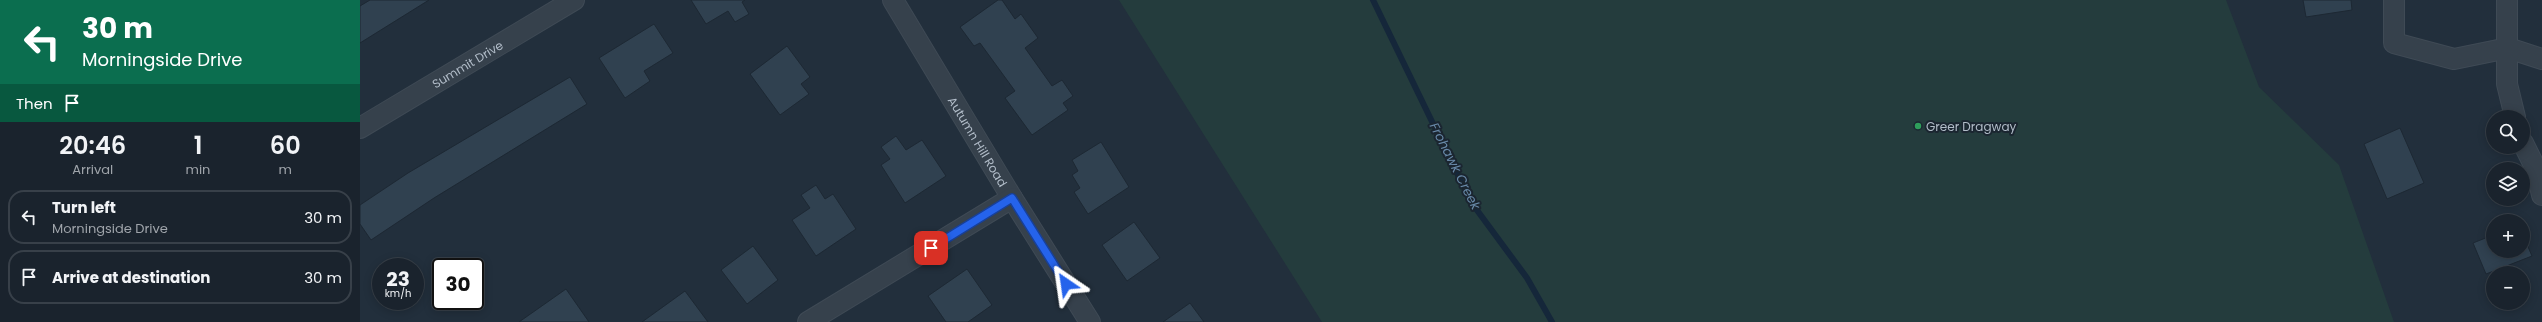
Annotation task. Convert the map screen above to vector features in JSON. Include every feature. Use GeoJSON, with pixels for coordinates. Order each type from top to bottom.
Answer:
{"type":"FeatureCollection","features":[{"type":"Feature","properties":{"kind":"street","name":"Summit Drive"},"geometry":{"type":"LineString","coordinates":[[360,128],[574,0]]}},
{"type":"Feature","properties":{"kind":"street","name":"Autumn Hill Road"},"geometry":{"type":"LineString","coordinates":[[893,0],[1012,198],[1090,322]]}},
{"type":"Feature","properties":{"kind":"street"},"geometry":{"type":"LineString","coordinates":[[2394,0],[2394,43],[2454,59],[2508,48],[2542,59]]}},
{"type":"Feature","properties":{"kind":"street"},"geometry":{"type":"LineString","coordinates":[[2507,0],[2507,84],[2513,110]]}},
{"type":"Feature","properties":{"kind":"street"},"geometry":{"type":"LineString","coordinates":[[2530,153],[2539,165],[2542,195]]}},
{"type":"Feature","properties":{"kind":"street"},"geometry":{"type":"LineString","coordinates":[[808,322],[1012,198]]}},
{"type":"Feature","properties":{"kind":"green space","name":"Greer Dragway"},"geometry":{"type":"Polygon","coordinates":[[[1119,0],[2226,0],[2259,87],[2339,165],[2394,322],[1322,322],[1119,0]]]}},
{"type":"Feature","properties":{"kind":"building"},"geometry":{"type":"Polygon","coordinates":[[[370,0],[429,0],[360,43],[360,6],[370,0]]]}},
{"type":"Feature","properties":{"kind":"building"},"geometry":{"type":"Polygon","coordinates":[[[691,0],[745,0],[742,2],[749,14],[735,22],[728,11],[706,24],[691,0]]]}},
{"type":"Feature","properties":{"kind":"building"},"geometry":{"type":"Polygon","coordinates":[[[998,0],[1002,0],[1015,19],[1021,14],[1038,38],[1025,48],[1052,86],[1062,80],[1073,96],[1063,103],[1068,110],[1032,135],[1005,98],[1015,91],[980,43],[974,46],[960,27],[998,0]]]}},
{"type":"Feature","properties":{"kind":"building"},"geometry":{"type":"Polygon","coordinates":[[[2303,0],[2351,0],[2352,10],[2306,17],[2303,0]]]}},
{"type":"Feature","properties":{"kind":"building"},"geometry":{"type":"Polygon","coordinates":[[[654,24],[673,53],[644,71],[650,81],[625,98],[599,58],[654,24]]]}},
{"type":"Feature","properties":{"kind":"building"},"geometry":{"type":"Polygon","coordinates":[[[787,46],[810,77],[801,84],[809,94],[780,115],[750,74],[787,46]]]}},
{"type":"Feature","properties":{"kind":"building"},"geometry":{"type":"Polygon","coordinates":[[[570,77],[587,104],[434,198],[371,240],[360,224],[360,205],[408,173],[570,77]]]}},
{"type":"Feature","properties":{"kind":"building"},"geometry":{"type":"Polygon","coordinates":[[[2400,128],[2424,183],[2387,199],[2364,144],[2400,128]]]}},
{"type":"Feature","properties":{"kind":"building"},"geometry":{"type":"Polygon","coordinates":[[[896,136],[906,150],[922,140],[946,176],[905,203],[881,165],[890,159],[881,147],[896,136]]]}},
{"type":"Feature","properties":{"kind":"building"},"geometry":{"type":"Polygon","coordinates":[[[1101,142],[1129,187],[1088,214],[1074,192],[1080,188],[1072,175],[1078,171],[1072,160],[1101,142]]]}},
{"type":"Feature","properties":{"kind":"building"},"geometry":{"type":"Polygon","coordinates":[[[816,185],[825,199],[833,194],[856,229],[816,256],[792,220],[810,208],[801,195],[816,185]]]}},
{"type":"Feature","properties":{"kind":"building"},"geometry":{"type":"Polygon","coordinates":[[[1134,222],[1160,258],[1127,281],[1102,245],[1134,222]]]}},
{"type":"Feature","properties":{"kind":"building"},"geometry":{"type":"Polygon","coordinates":[[[2486,238],[2486,258],[2527,258],[2506,266],[2486,266],[2486,274],[2473,243],[2486,238]]]}},
{"type":"Feature","properties":{"kind":"building"},"geometry":{"type":"Polygon","coordinates":[[[753,246],[778,280],[747,304],[721,270],[753,246]]]}},
{"type":"Feature","properties":{"kind":"building"},"geometry":{"type":"Polygon","coordinates":[[[967,269],[992,305],[968,322],[946,322],[928,296],[967,269]]]}},
{"type":"Feature","properties":{"kind":"building"},"geometry":{"type":"Polygon","coordinates":[[[566,289],[589,322],[519,322],[566,289]]]}},
{"type":"Feature","properties":{"kind":"building"},"geometry":{"type":"Polygon","coordinates":[[[685,291],[708,322],[642,322],[685,291]]]}},
{"type":"Feature","properties":{"kind":"building"},"geometry":{"type":"Polygon","coordinates":[[[1190,303],[1204,322],[1163,322],[1190,303]]]}},
{"type":"Feature","properties":{"kind":"waterway","name":"Frohawk Creek"},"geometry":{"type":"LineString","coordinates":[[1373,0],[1471,202],[1527,278],[1552,322]]}},
{"type":"Feature","properties":{"kind":"place","name":"Greer Dragway"},"geometry":{"type":"Point","coordinates":[1918,126]}},
{"type":"Feature","properties":{"kind":"route"},"geometry":{"type":"LineString","coordinates":[[931,248],[1012,198],[1066,284]]}}]}
